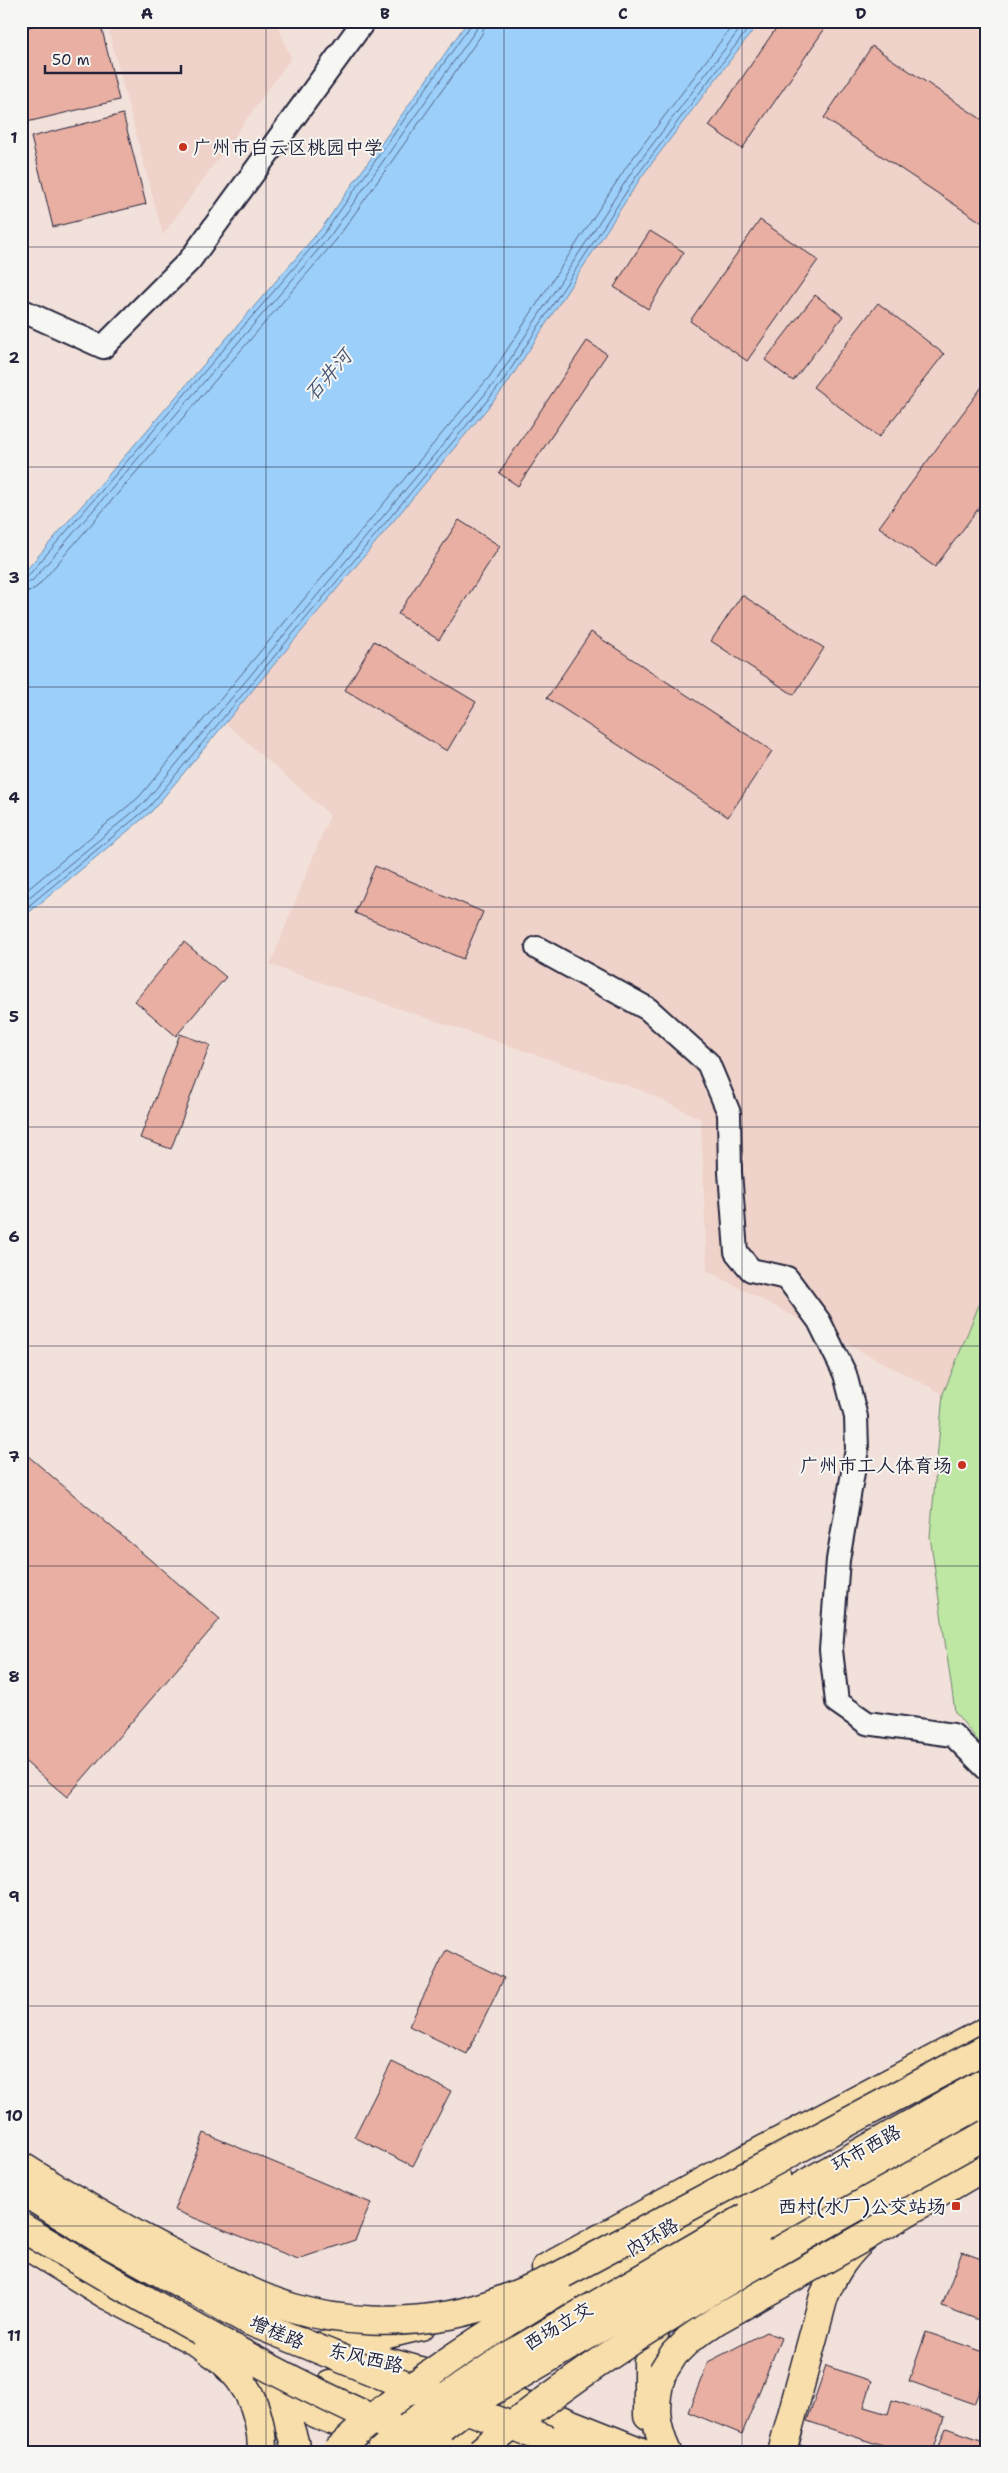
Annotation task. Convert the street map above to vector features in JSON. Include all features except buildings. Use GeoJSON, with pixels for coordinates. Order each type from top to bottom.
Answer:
{"type":"FeatureCollection","features":[{"type":"Feature","properties":{"kind":"main road"},"geometry":{"type":"LineString","coordinates":[[529,2448],[502,2422],[494,2395],[489,2361],[498,2343],[573,2293],[874,2106],[987,2031]]}},
{"type":"Feature","properties":{"kind":"main road"},"geometry":{"type":"LineString","coordinates":[[21,2166],[74,2200],[145,2241],[240,2287],[293,2308],[325,2315],[386,2320],[442,2316],[483,2306],[557,2277],[987,2048]]}},
{"type":"Feature","properties":{"kind":"main road","name":"内环路"},"geometry":{"type":"LineString","coordinates":[[336,2452],[420,2380],[514,2318],[649,2238],[987,2048]]}},
{"type":"Feature","properties":{"kind":"main road"},"geometry":{"type":"LineString","coordinates":[[21,2181],[156,2262],[250,2312],[322,2341],[365,2348],[486,2300],[701,2183],[987,2057]]}},
{"type":"Feature","properties":{"kind":"main road","name":"环市西路"},"geometry":{"type":"LineString","coordinates":[[751,2227],[987,2081]]}},
{"type":"Feature","properties":{"kind":"main road","name":"环市西路"},"geometry":{"type":"LineString","coordinates":[[751,2227],[890,2161],[987,2105]]}},
{"type":"Feature","properties":{"kind":"main road"},"geometry":{"type":"LineString","coordinates":[[480,2452],[586,2371],[648,2330],[744,2272],[987,2134]]}},
{"type":"Feature","properties":{"kind":"main road"},"geometry":{"type":"LineString","coordinates":[[378,2442],[399,2421],[425,2419],[502,2422],[523,2419],[654,2334],[810,2240],[987,2141]]}},
{"type":"Feature","properties":{"kind":"main road"},"geometry":{"type":"LineString","coordinates":[[810,2240],[890,2161]]}},
{"type":"Feature","properties":{"kind":"main road"},"geometry":{"type":"LineString","coordinates":[[667,2452],[659,2434],[655,2394],[662,2373],[674,2354],[689,2339],[717,2320],[868,2235],[987,2164]]}},
{"type":"Feature","properties":{"kind":"main road","name":"增槎路"},"geometry":{"type":"LineString","coordinates":[[21,2190],[105,2242],[249,2321],[468,2410],[529,2448]]}},
{"type":"Feature","properties":{"kind":"main road","name":"东风西路"},"geometry":{"type":"LineString","coordinates":[[21,2206],[108,2258],[275,2342],[322,2341]]}},
{"type":"Feature","properties":{"kind":"main road"},"geometry":{"type":"LineString","coordinates":[[21,2217],[169,2329],[253,2382],[353,2428],[378,2442],[414,2452]]}},
{"type":"Feature","properties":{"kind":"main road","name":"增槎路"},"geometry":{"type":"LineString","coordinates":[[21,2227],[146,2300],[321,2393]]}},
{"type":"Feature","properties":{"kind":"main road","name":"西场立交"},"geometry":{"type":"LineString","coordinates":[[352,2452],[378,2442],[495,2364],[751,2227]]}},
{"type":"Feature","properties":{"kind":"main road","name":"西场立交"},"geometry":{"type":"LineString","coordinates":[[409,2452],[477,2400],[751,2227]]}},
{"type":"Feature","properties":{"kind":"main road"},"geometry":{"type":"LineString","coordinates":[[782,2452],[824,2296],[833,2274],[852,2248],[868,2235]]}},
{"type":"Feature","properties":{"kind":"main road"},"geometry":{"type":"LineString","coordinates":[[21,2242],[242,2343],[321,2393],[384,2406],[529,2448],[580,2452]]}},
{"type":"Feature","properties":{"kind":"main road"},"geometry":{"type":"LineString","coordinates":[[21,2242],[166,2324],[215,2354],[232,2367],[243,2381],[257,2413],[262,2452]]}},
{"type":"Feature","properties":{"kind":"main road"},"geometry":{"type":"LineString","coordinates":[[105,2242],[170,2285],[221,2330],[240,2357],[260,2395],[279,2452]]}},
{"type":"Feature","properties":{"kind":"main road"},"geometry":{"type":"LineString","coordinates":[[169,2329],[321,2393],[447,2452]]}},
{"type":"Feature","properties":{"kind":"main road"},"geometry":{"type":"LineString","coordinates":[[169,2329],[282,2368],[321,2393],[378,2442]]}},
{"type":"Feature","properties":{"kind":"main road"},"geometry":{"type":"LineString","coordinates":[[654,2334],[648,2362],[646,2406],[648,2420],[661,2452]]}},
{"type":"Feature","properties":{"kind":"main road"},"geometry":{"type":"LineString","coordinates":[[275,2342],[374,2387],[406,2404],[425,2419],[435,2436],[434,2452]]}},
{"type":"Feature","properties":{"kind":"main road","name":"东风西路"},"geometry":{"type":"LineString","coordinates":[[365,2348],[538,2411],[642,2452]]}},
{"type":"Feature","properties":{"kind":"main road"},"geometry":{"type":"LineString","coordinates":[[253,2382],[282,2408],[287,2418],[296,2452]]}},
{"type":"Feature","properties":{"kind":"street"},"geometry":{"type":"LineString","coordinates":[[21,310],[103,347],[190,260],[364,21]]}},
{"type":"Feature","properties":{"kind":"street"},"geometry":{"type":"LineString","coordinates":[[537,948],[648,1009],[708,1063],[729,1113],[730,1172],[736,1252],[751,1270],[787,1278],[820,1321],[845,1374],[856,1417],[857,1449],[838,1560],[832,1650],[836,1702],[867,1723],[953,1736],[987,1769]]}},
{"type":"Feature","properties":{"kind":"street"},"geometry":{"type":"LineString","coordinates":[[573,2293],[570,2302],[570,2313],[576,2331],[582,2338],[614,2360]]}},
{"type":"Feature","properties":{"kind":"shaded area","name":"广州市白云区桃园中学"},"geometry":{"type":"Polygon","coordinates":[[[106,21],[276,21],[291,58],[163,235],[106,21]]]}},
{"type":"Feature","properties":{"kind":"shaded area"},"geometry":{"type":"Polygon","coordinates":[[[760,21],[987,21],[987,1285],[943,1394],[707,1271],[701,1119],[643,1091],[270,965],[330,815],[225,723],[505,387],[642,176],[760,21]]]}},
{"type":"Feature","properties":{"kind":"green space","name":"广州市工人体育场"},"geometry":{"type":"Polygon","coordinates":[[[987,1285],[987,1752],[955,1712],[930,1536],[943,1394],[987,1285]]]}},
{"type":"Feature","properties":{"kind":"water","name":"石井河"},"geometry":{"type":"Polygon","coordinates":[[[468,21],[760,21],[642,176],[505,387],[152,811],[21,919],[21,576],[321,229],[468,21]]]}},
{"type":"Feature","properties":{"kind":"place","name":"广州市白云区桃园中学"},"geometry":{"type":"Point","coordinates":[183,147]}},
{"type":"Feature","properties":{"kind":"place","name":"广州市工人体育场"},"geometry":{"type":"Point","coordinates":[962,1465]}},
{"type":"Feature","properties":{"kind":"place","name":"西村(水厂)公交站场"},"geometry":{"type":"Point","coordinates":[956,2206]}}]}
